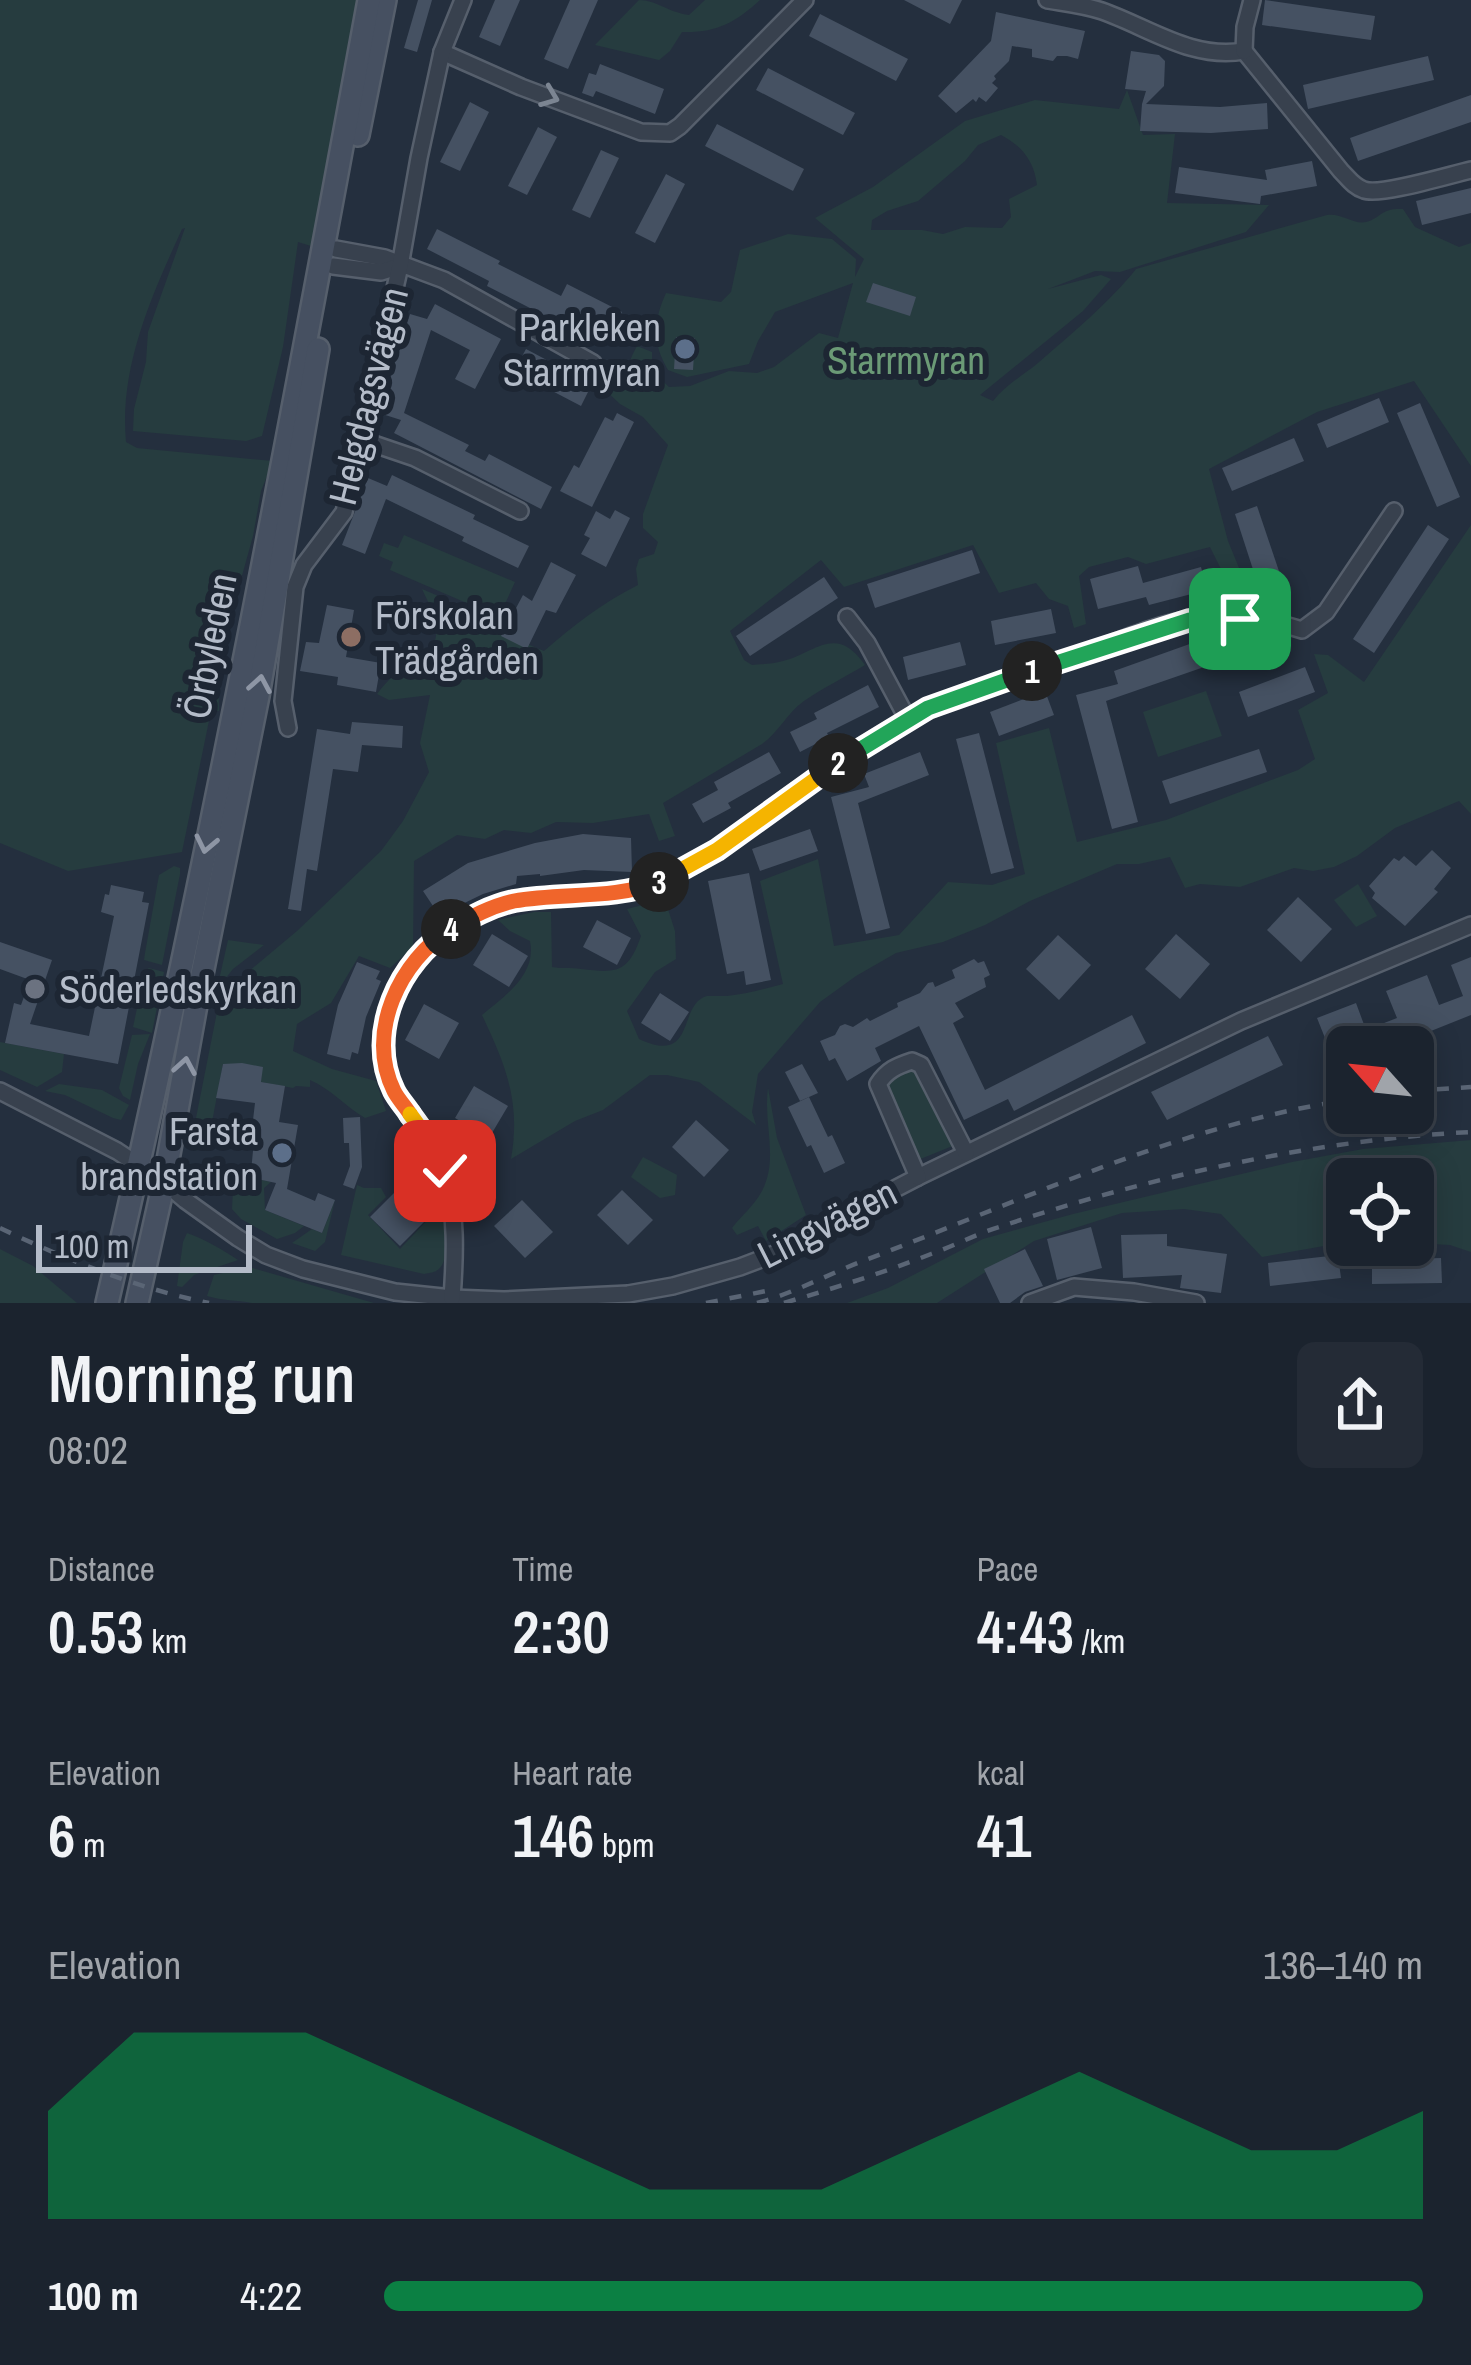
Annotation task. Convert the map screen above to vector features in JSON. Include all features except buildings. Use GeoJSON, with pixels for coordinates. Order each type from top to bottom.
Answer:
{"type":"FeatureCollection","features":[{"type":"Feature","properties":{"kind":"main road","name":"Örbyleden"},"geometry":{"type":"LineString","coordinates":[[137,1303],[151,1173],[368,0]]}},
{"type":"Feature","properties":{"kind":"main road","name":"Örbyleden"},"geometry":{"type":"LineString","coordinates":[[121,1303],[198,994],[258,696],[334,258],[385,0]]}},
{"type":"Feature","properties":{"kind":"main road","name":"Örbyleden"},"geometry":{"type":"LineString","coordinates":[[107,1303],[151,1173]]}},
{"type":"Feature","properties":{"kind":"street","name":"Helgdagsvägen"},"geometry":{"type":"LineString","coordinates":[[288,728],[283,701],[295,587],[304,565],[344,512],[442,52],[463,0]]}},
{"type":"Feature","properties":{"kind":"street"},"geometry":{"type":"LineString","coordinates":[[442,52],[641,132],[670,133],[805,0]]}},
{"type":"Feature","properties":{"kind":"street"},"geometry":{"type":"LineString","coordinates":[[1047,0],[1095,9],[1202,52],[1244,51]]}},
{"type":"Feature","properties":{"kind":"street"},"geometry":{"type":"LineString","coordinates":[[1252,0],[1244,51],[1353,184],[1366,192],[1383,191],[1471,170]]}},
{"type":"Feature","properties":{"kind":"street"},"geometry":{"type":"LineString","coordinates":[[334,258],[381,272],[400,266],[444,280],[593,363]]}},
{"type":"Feature","properties":{"kind":"street"},"geometry":{"type":"LineString","coordinates":[[362,440],[415,458],[520,511]]}},
{"type":"Feature","properties":{"kind":"street"},"geometry":{"type":"LineString","coordinates":[[452,1298],[454,1227],[445,1171],[436,1150],[393,1090],[383,1054],[383,1033],[407,970],[444,932],[514,901],[635,891],[666,879],[717,850],[862,746],[907,718],[960,695],[1190,620],[1257,619],[1302,630],[1326,612],[1394,511]]}},
{"type":"Feature","properties":{"kind":"street"},"geometry":{"type":"LineString","coordinates":[[847,617],[867,643],[907,718]]}},
{"type":"Feature","properties":{"kind":"street","name":"Lingvägen"},"geometry":{"type":"LineString","coordinates":[[0,1091],[117,1151],[266,1255],[303,1269],[395,1292],[452,1298],[609,1295],[673,1286],[790,1248],[918,1177],[1240,1021],[1471,925]]}},
{"type":"Feature","properties":{"kind":"street","name":"Lingvägen"},"geometry":{"type":"LineString","coordinates":[[918,1177],[878,1084],[898,1066],[912,1061],[920,1065],[966,1154]]}},
{"type":"Feature","properties":{"kind":"street"},"geometry":{"type":"LineString","coordinates":[[1030,1303],[1074,1287],[1196,1303]]}},
{"type":"Feature","properties":{"kind":"green space"},"geometry":{"type":"Polygon","coordinates":[[[0,0],[360,0],[311,246],[298,242],[283,347],[262,436],[246,441],[133,431],[148,332],[185,228],[140,332],[128,386],[126,442],[137,448],[273,461],[261,491],[218,662],[219,711],[211,711],[182,852],[68,871],[0,843],[0,0]]]}},
{"type":"Feature","properties":{"kind":"green space"},"geometry":{"type":"Polygon","coordinates":[[[639,0],[689,15],[705,0],[760,0],[724,25],[682,32],[659,60],[595,45],[639,0]]]}},
{"type":"Feature","properties":{"kind":"green space","name":"Starrmyran"},"geometry":{"type":"Polygon","coordinates":[[[1127,90],[1143,135],[1175,134],[1167,203],[1269,205],[1246,232],[1120,272],[1095,271],[1048,289],[1101,275],[1111,279],[1083,311],[980,395],[993,401],[1089,318],[1136,269],[1327,215],[1361,222],[1403,209],[1415,227],[1459,247],[1471,243],[1471,466],[1414,381],[1317,412],[1209,469],[1252,607],[1230,604],[1210,547],[1146,564],[1128,557],[1089,567],[1079,576],[1086,624],[1074,628],[1068,606],[1049,599],[1036,583],[999,593],[973,545],[844,587],[821,560],[730,631],[744,660],[752,665],[783,661],[835,643],[854,652],[865,665],[804,701],[762,744],[663,803],[675,836],[659,841],[649,814],[593,823],[556,822],[531,833],[504,830],[485,839],[457,835],[414,861],[413,947],[390,968],[359,956],[331,1003],[297,1024],[293,1051],[332,1069],[376,1081],[386,1111],[365,1118],[310,1080],[310,1087],[293,1088],[261,1082],[262,1067],[223,1064],[209,1138],[196,1151],[195,1123],[218,1007],[248,972],[381,851],[429,772],[420,743],[430,695],[389,700],[377,694],[398,672],[427,659],[432,649],[436,624],[422,589],[470,625],[484,626],[544,651],[589,615],[638,585],[639,559],[654,554],[658,542],[643,528],[643,514],[668,445],[643,417],[602,387],[623,376],[637,346],[652,352],[652,371],[669,387],[690,386],[729,371],[757,373],[774,367],[819,333],[838,338],[853,283],[775,312],[749,364],[687,377],[668,370],[659,351],[657,323],[666,293],[721,302],[731,292],[740,250],[788,234],[832,239],[856,259],[855,277],[864,259],[815,218],[873,187],[965,121],[1035,100],[1119,109],[1127,90]],[[1001,135],[978,145],[918,201],[872,220],[871,230],[943,234],[965,227],[1002,228],[1011,217],[1009,199],[1037,185],[1021,149],[1001,135]]]}},
{"type":"Feature","properties":{"kind":"green space"},"geometry":{"type":"Polygon","coordinates":[[[1471,525],[1471,814],[1459,801],[1395,828],[1334,867],[1294,868],[1240,887],[1200,884],[1185,888],[1170,857],[1117,864],[943,942],[896,953],[820,1002],[758,1074],[752,1112],[756,1125],[699,1082],[650,1075],[603,1110],[511,1159],[513,1102],[482,1015],[517,983],[531,953],[530,941],[498,920],[551,912],[552,967],[603,971],[626,964],[641,936],[627,909],[667,906],[675,931],[676,959],[655,972],[627,1011],[639,1039],[670,1045],[684,1031],[698,1001],[707,996],[783,984],[760,881],[818,859],[834,946],[899,935],[948,882],[992,885],[1025,874],[996,743],[1049,728],[1077,842],[1166,820],[1298,770],[1315,759],[1298,710],[1328,693],[1314,654],[1328,655],[1364,682],[1471,525]]]}},
{"type":"Feature","properties":{"kind":"green space"},"geometry":{"type":"Polygon","coordinates":[[[404,535],[515,582],[499,617],[390,570],[393,562],[379,556],[384,543],[398,548],[404,535]]]}},
{"type":"Feature","properties":{"kind":"green space"},"geometry":{"type":"Polygon","coordinates":[[[1206,691],[1222,736],[1158,757],[1143,712],[1206,691]]]}},
{"type":"Feature","properties":{"kind":"green space"},"geometry":{"type":"Polygon","coordinates":[[[174,866],[180,874],[162,965],[144,960],[159,875],[174,866]]]}},
{"type":"Feature","properties":{"kind":"green space"},"geometry":{"type":"Polygon","coordinates":[[[1358,884],[1377,916],[1356,927],[1334,900],[1358,884]]]}},
{"type":"Feature","properties":{"kind":"green space"},"geometry":{"type":"Polygon","coordinates":[[[228,940],[264,945],[233,969],[217,989],[228,940]]]}},
{"type":"Feature","properties":{"kind":"green space"},"geometry":{"type":"Polygon","coordinates":[[[149,968],[164,972],[152,1033],[133,1027],[149,968]]]}},
{"type":"Feature","properties":{"kind":"green space"},"geometry":{"type":"Polygon","coordinates":[[[150,1034],[130,1100],[119,1088],[132,1035],[150,1034]]]}},
{"type":"Feature","properties":{"kind":"green space"},"geometry":{"type":"Polygon","coordinates":[[[0,1042],[64,1054],[62,1072],[37,1087],[0,1070],[0,1042]]]}},
{"type":"Feature","properties":{"kind":"green space"},"geometry":{"type":"Polygon","coordinates":[[[904,1070],[922,1074],[955,1145],[918,1160],[883,1084],[904,1070]]]}},
{"type":"Feature","properties":{"kind":"green space"},"geometry":{"type":"Polygon","coordinates":[[[59,1084],[102,1090],[129,1105],[121,1120],[113,1118],[65,1095],[45,1091],[59,1084]]]}},
{"type":"Feature","properties":{"kind":"green space"},"geometry":{"type":"Polygon","coordinates":[[[768,1088],[777,1138],[806,1215],[766,1241],[758,1226],[737,1235],[732,1228],[759,1197],[767,1179],[768,1088]]]}},
{"type":"Feature","properties":{"kind":"green space"},"geometry":{"type":"Polygon","coordinates":[[[1471,1140],[1471,1252],[1434,1244],[1434,1158],[1326,1158],[1326,1246],[1262,1257],[1221,1214],[1184,1209],[1122,1213],[1034,1241],[937,1303],[847,1303],[888,1288],[983,1239],[1292,1162],[1363,1149],[1471,1140]]]}},
{"type":"Feature","properties":{"kind":"green space"},"geometry":{"type":"Polygon","coordinates":[[[643,1157],[677,1175],[675,1195],[660,1198],[631,1177],[643,1157]]]}},
{"type":"Feature","properties":{"kind":"green space"},"geometry":{"type":"Polygon","coordinates":[[[257,1179],[271,1182],[264,1188],[265,1210],[304,1226],[277,1239],[241,1219],[232,1209],[233,1189],[238,1183],[252,1185],[257,1179]]]}},
{"type":"Feature","properties":{"kind":"green space"},"geometry":{"type":"Polygon","coordinates":[[[357,1185],[381,1188],[386,1197],[368,1215],[400,1249],[435,1212],[418,1195],[440,1185],[446,1238],[438,1270],[424,1274],[341,1255],[357,1185]]]}},
{"type":"Feature","properties":{"kind":"green space"},"geometry":{"type":"Polygon","coordinates":[[[335,1200],[325,1242],[315,1251],[292,1243],[312,1229],[322,1233],[335,1200]]]}},
{"type":"Feature","properties":{"kind":"green space"},"geometry":{"type":"Polygon","coordinates":[[[187,1233],[213,1245],[238,1260],[177,1286],[187,1233]]]}},
{"type":"Feature","properties":{"kind":"green space"},"geometry":{"type":"Polygon","coordinates":[[[0,1249],[33,1266],[77,1303],[0,1303],[0,1249]]]}},
{"type":"Feature","properties":{"kind":"green space"},"geometry":{"type":"Polygon","coordinates":[[[249,1267],[374,1303],[252,1303],[207,1296],[214,1275],[249,1267]]]}},
{"type":"Feature","properties":{"kind":"railway"},"geometry":{"type":"LineString","coordinates":[[1434,1090],[1471,1087]]}},
{"type":"Feature","properties":{"kind":"railway"},"geometry":{"type":"LineString","coordinates":[[757,1303],[1163,1146],[1326,1104]]}},
{"type":"Feature","properties":{"kind":"railway"},"geometry":{"type":"LineString","coordinates":[[784,1303],[895,1268],[999,1227],[1173,1177],[1292,1152],[1471,1132]]}},
{"type":"Feature","properties":{"kind":"railway"},"geometry":{"type":"LineString","coordinates":[[0,1228],[102,1272],[209,1303]]}},
{"type":"Feature","properties":{"kind":"railway"},"geometry":{"type":"LineString","coordinates":[[706,1303],[771,1290]]}},
{"type":"Feature","properties":{"kind":"place","name":"Parkleken Starrmyran"},"geometry":{"type":"Point","coordinates":[685,349]}},
{"type":"Feature","properties":{"kind":"place","name":"Förskolan Trädgården"},"geometry":{"type":"Point","coordinates":[351,637]}},
{"type":"Feature","properties":{"kind":"place","name":"Söderledskyrkan"},"geometry":{"type":"Point","coordinates":[35,989]}},
{"type":"Feature","properties":{"kind":"place","name":"Farsta brandstation"},"geometry":{"type":"Point","coordinates":[282,1153]}},
{"type":"Feature","properties":{"kind":"route"},"geometry":{"type":"LineString","coordinates":[[445,1171],[436,1150],[393,1090],[383,1054],[383,1033],[407,970],[444,932],[514,901],[635,891],[666,879],[717,850],[862,746],[928,708],[1133,636],[1190,620],[1240,619]]}}]}
